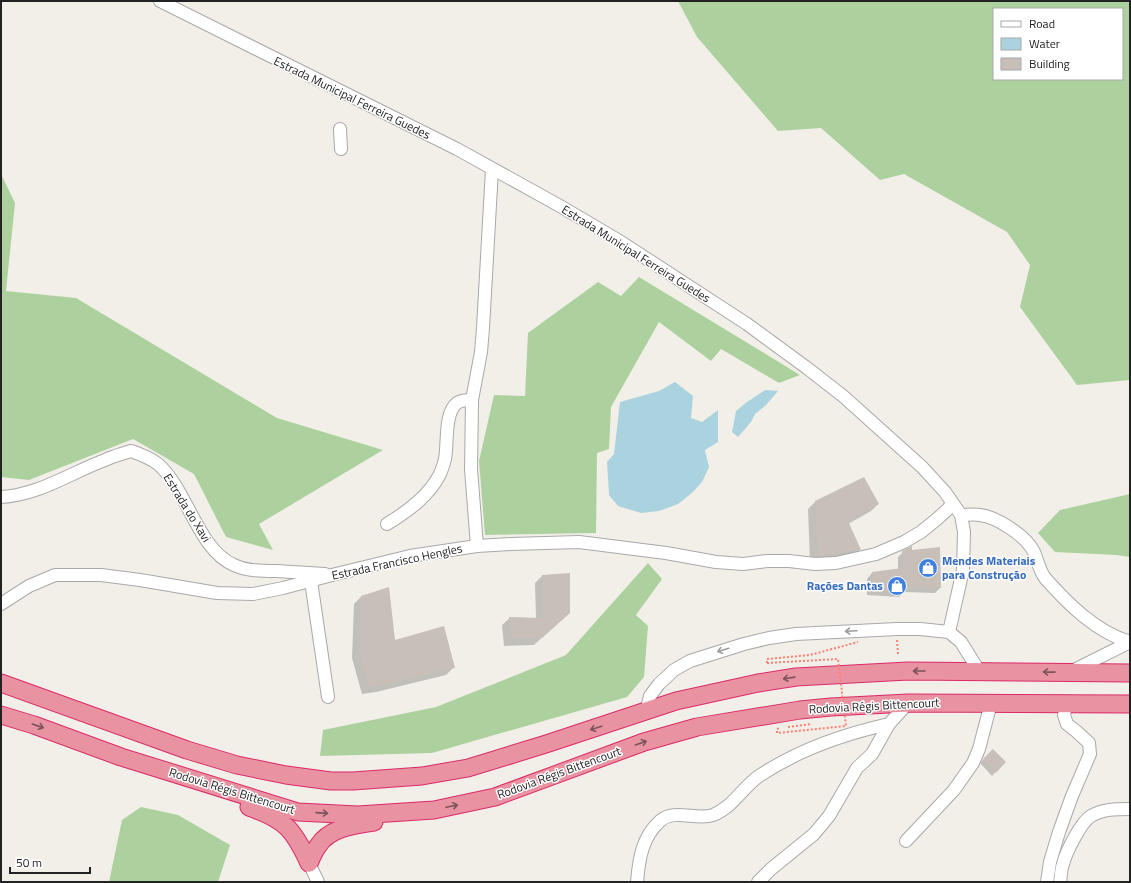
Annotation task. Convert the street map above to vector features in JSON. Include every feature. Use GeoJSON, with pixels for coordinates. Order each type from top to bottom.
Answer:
{"type":"FeatureCollection","features":[{"type":"Feature","properties":{"kind":"highway"},"geometry":{"type":"LineString","coordinates":[[1,683],[201,754],[265,772],[331,781],[359,781],[422,776],[468,768],[646,712],[676,701],[730,688],[796,677],[908,671],[1130,674]]}},
{"type":"Feature","properties":{"kind":"highway","name":"Rodovia Régis Bittencourt"},"geometry":{"type":"LineString","coordinates":[[1,715],[47,729],[121,757],[298,812],[358,815],[427,811],[495,797],[644,742],[697,727],[748,718],[823,708],[908,703],[1066,705],[1130,704]]}},
{"type":"Feature","properties":{"kind":"highway"},"geometry":{"type":"LineString","coordinates":[[121,757],[159,779],[204,796],[239,804],[266,814],[285,825],[290,830],[299,841],[309,863]]}},
{"type":"Feature","properties":{"kind":"highway"},"geometry":{"type":"LineString","coordinates":[[309,863],[318,845],[329,834],[335,831],[427,811]]}},
{"type":"Feature","properties":{"kind":"street","name":"Estrada Municipal Ferreira Guedes"},"geometry":{"type":"LineString","coordinates":[[160,1],[492,168],[556,203],[621,242],[747,324],[843,396],[922,467],[945,492],[961,515],[964,537],[963,570],[949,632]]}},
{"type":"Feature","properties":{"kind":"street"},"geometry":{"type":"LineString","coordinates":[[340,128],[341,149]]}},
{"type":"Feature","properties":{"kind":"street"},"geometry":{"type":"LineString","coordinates":[[477,546],[471,469],[472,400],[481,352],[492,168]]}},
{"type":"Feature","properties":{"kind":"street"},"geometry":{"type":"LineString","coordinates":[[387,524],[409,509],[432,487],[440,474],[445,460],[450,414],[454,406],[459,402],[472,400]]}},
{"type":"Feature","properties":{"kind":"street","name":"Estrada do Xavi"},"geometry":{"type":"LineString","coordinates":[[1,497],[13,497],[41,489],[105,460],[131,451],[148,457],[168,474],[205,536],[215,551],[224,560],[235,566],[257,570],[332,574]]}},
{"type":"Feature","properties":{"kind":"street","name":"Estrada Francisco Hengles"},"geometry":{"type":"LineString","coordinates":[[1,604],[29,586],[55,575],[102,576],[140,580],[217,593],[253,594],[283,588],[332,574],[410,556],[477,546],[579,542],[666,553],[716,562],[743,564],[766,561],[789,561],[814,564],[836,563],[876,554],[904,542],[921,532],[937,519],[952,503]]}},
{"type":"Feature","properties":{"kind":"street"},"geometry":{"type":"LineString","coordinates":[[961,515],[980,514],[992,518],[1006,526],[1030,546],[1040,571],[1045,578],[1082,615],[1115,636],[1130,642]]}},
{"type":"Feature","properties":{"kind":"street"},"geometry":{"type":"LineString","coordinates":[[311,581],[328,697]]}},
{"type":"Feature","properties":{"kind":"street"},"geometry":{"type":"LineString","coordinates":[[646,712],[650,696],[659,684],[674,670],[690,661],[716,652],[769,638],[796,634],[897,629],[920,629],[949,632],[961,642],[979,671]]}},
{"type":"Feature","properties":{"kind":"street"},"geometry":{"type":"LineString","coordinates":[[1068,673],[1130,642]]}},
{"type":"Feature","properties":{"kind":"street"},"geometry":{"type":"LineString","coordinates":[[758,882],[771,869],[814,834],[829,816],[857,768],[872,754],[889,724],[908,703]]}},
{"type":"Feature","properties":{"kind":"street"},"geometry":{"type":"LineString","coordinates":[[906,841],[954,790],[974,763],[991,703]]}},
{"type":"Feature","properties":{"kind":"street"},"geometry":{"type":"LineString","coordinates":[[1047,882],[1050,862],[1059,832],[1072,796],[1090,754],[1089,744],[1067,724],[1064,715],[1066,705]]}},
{"type":"Feature","properties":{"kind":"street"},"geometry":{"type":"LineString","coordinates":[[637,882],[639,862],[644,842],[660,820],[670,816],[712,816],[722,811],[758,777],[791,757],[856,731],[889,724]]}},
{"type":"Feature","properties":{"kind":"street"},"geometry":{"type":"LineString","coordinates":[[1060,882],[1063,863],[1070,847],[1087,819],[1110,809],[1130,809]]}},
{"type":"Feature","properties":{"kind":"street"},"geometry":{"type":"LineString","coordinates":[[309,863],[318,882]]}},
{"type":"Feature","properties":{"kind":"path"},"geometry":{"type":"LineString","coordinates":[[897,629],[898,654]]}},
{"type":"Feature","properties":{"kind":"path"},"geometry":{"type":"LineString","coordinates":[[777,733],[846,726],[838,659],[767,663],[767,659],[810,655],[851,645],[864,640]]}},
{"type":"Feature","properties":{"kind":"green space"},"geometry":{"type":"Polygon","coordinates":[[[678,1],[1130,1],[1130,380],[1077,385],[1020,307],[1030,265],[1007,232],[904,174],[880,180],[821,128],[778,131],[697,37],[678,1]]]}},
{"type":"Feature","properties":{"kind":"green space"},"geometry":{"type":"Polygon","coordinates":[[[1,174],[15,203],[6,291],[76,298],[277,418],[383,450],[259,524],[273,550],[226,537],[194,474],[133,439],[29,480],[1,477],[1,174]]]}},
{"type":"Feature","properties":{"kind":"green space"},"geometry":{"type":"Polygon","coordinates":[[[639,277],[800,375],[779,383],[721,349],[711,361],[659,322],[611,407],[609,449],[597,453],[596,533],[485,535],[479,461],[494,395],[525,396],[528,333],[598,282],[621,296],[639,277]]]}},
{"type":"Feature","properties":{"kind":"green space"},"geometry":{"type":"Polygon","coordinates":[[[1130,494],[1130,557],[1055,552],[1038,533],[1060,510],[1130,494]]]}},
{"type":"Feature","properties":{"kind":"green space"},"geometry":{"type":"Polygon","coordinates":[[[648,563],[662,579],[636,615],[648,626],[644,677],[627,697],[432,753],[320,756],[323,730],[436,707],[566,655],[648,563]]]}},
{"type":"Feature","properties":{"kind":"green space"},"geometry":{"type":"Polygon","coordinates":[[[141,807],[178,815],[230,845],[218,882],[109,882],[122,820],[141,807]]]}},
{"type":"Feature","properties":{"kind":"water"},"geometry":{"type":"Polygon","coordinates":[[[675,382],[693,396],[691,418],[702,422],[718,410],[718,442],[705,450],[709,467],[702,482],[693,492],[678,504],[659,511],[641,513],[618,506],[609,495],[607,462],[614,454],[620,402],[659,391],[675,382]]]}},
{"type":"Feature","properties":{"kind":"water"},"geometry":{"type":"Polygon","coordinates":[[[765,390],[778,391],[766,405],[755,414],[751,422],[738,437],[732,432],[736,411],[765,390]]]}},
{"type":"Feature","properties":{"kind":"building"},"geometry":{"type":"Polygon","coordinates":[[[864,477],[879,504],[848,521],[861,550],[818,556],[815,501],[864,477]]]}},
{"type":"Feature","properties":{"kind":"building"},"geometry":{"type":"Polygon","coordinates":[[[912,546],[912,550],[940,547],[941,588],[905,587],[905,592],[872,590],[872,572],[903,568],[902,551],[912,546]]]}},
{"type":"Feature","properties":{"kind":"building"},"geometry":{"type":"Polygon","coordinates":[[[570,573],[570,613],[542,638],[511,638],[509,617],[543,618],[542,575],[570,573]]]}},
{"type":"Feature","properties":{"kind":"building"},"geometry":{"type":"Polygon","coordinates":[[[389,587],[395,640],[444,626],[455,668],[385,685],[369,687],[359,650],[361,596],[389,587]]]}},
{"type":"Feature","properties":{"kind":"building"},"geometry":{"type":"Polygon","coordinates":[[[993,749],[1006,762],[996,773],[983,759],[993,749]]]}},
{"type":"Feature","properties":{"kind":"place","name":"Mendes Materiais para Construção"},"geometry":{"type":"Point","coordinates":[928,568]}},
{"type":"Feature","properties":{"kind":"place","name":"Rações Dantas"},"geometry":{"type":"Point","coordinates":[897,586]}}]}
